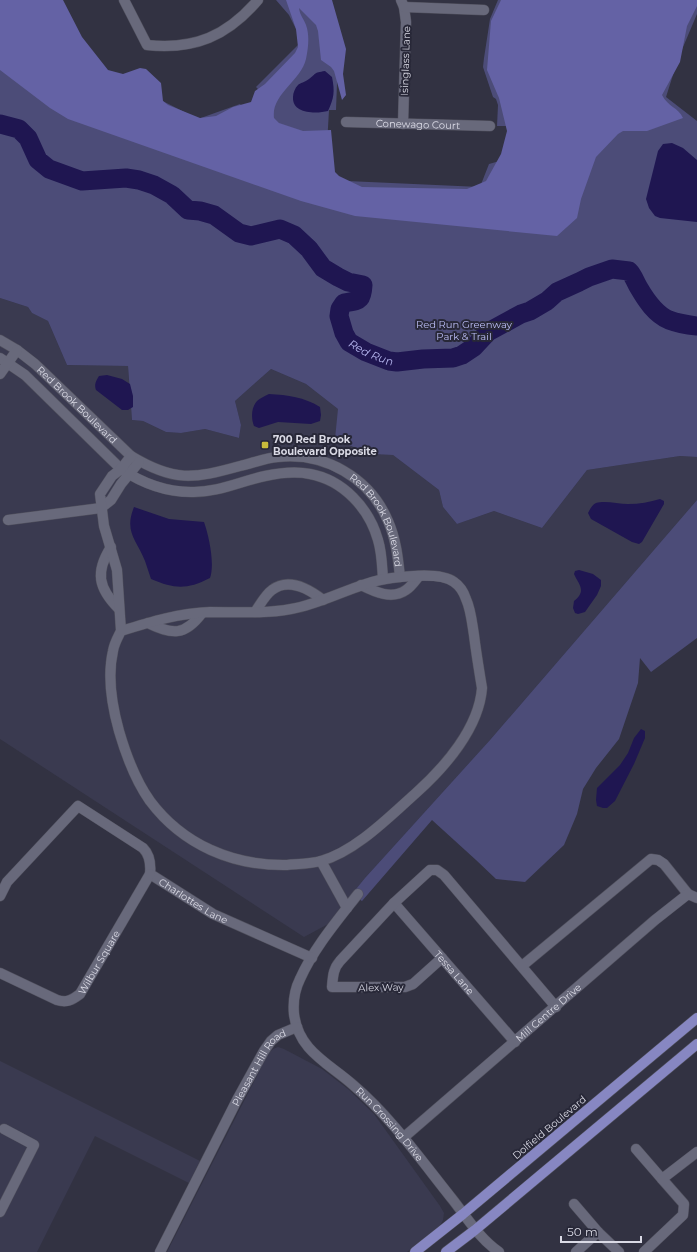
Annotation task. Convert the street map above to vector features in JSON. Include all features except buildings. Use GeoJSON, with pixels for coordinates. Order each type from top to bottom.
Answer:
{"type":"FeatureCollection","features":[{"type":"Feature","properties":{"kind":"main road","name":"Dolfield Boulevard"},"geometry":{"type":"LineString","coordinates":[[415,1252],[463,1214],[697,1018]]}},
{"type":"Feature","properties":{"kind":"main road"},"geometry":{"type":"LineString","coordinates":[[446,1252],[475,1230],[697,1044]]}},
{"type":"Feature","properties":{"kind":"street"},"geometry":{"type":"LineString","coordinates":[[124,0],[147,45],[165,47],[201,41],[217,34],[235,24],[258,0]]}},
{"type":"Feature","properties":{"kind":"street"},"geometry":{"type":"LineString","coordinates":[[403,4],[484,10]]}},
{"type":"Feature","properties":{"kind":"street","name":"Isinglass Lane"},"geometry":{"type":"LineString","coordinates":[[403,4],[406,22],[403,124]]}},
{"type":"Feature","properties":{"kind":"street","name":"Conewago Court"},"geometry":{"type":"LineString","coordinates":[[346,122],[490,126]]}},
{"type":"Feature","properties":{"kind":"street","name":"Red Brook Boulevard"},"geometry":{"type":"LineString","coordinates":[[0,340],[17,350],[35,364],[135,459],[162,473],[193,477],[208,475],[263,460],[296,456],[314,459],[346,471],[361,482],[383,509],[389,522],[400,577],[383,579],[378,541],[369,517],[352,496],[338,485],[324,478],[294,472],[265,476],[208,492],[174,491],[156,487],[120,468],[25,375],[4,360]]}},
{"type":"Feature","properties":{"kind":"street"},"geometry":{"type":"LineString","coordinates":[[0,374],[4,360],[17,350]]}},
{"type":"Feature","properties":{"kind":"street"},"geometry":{"type":"LineString","coordinates":[[135,459],[120,468],[112,476],[100,494],[104,526],[117,570],[121,631],[113,650],[110,676],[116,719],[122,743],[133,771],[140,786],[150,801],[167,820],[188,837],[206,848],[229,858],[253,863],[275,865],[321,861],[357,843],[430,780],[449,758],[465,735],[476,715],[482,688],[467,599],[454,581],[431,576],[400,577]]}},
{"type":"Feature","properties":{"kind":"street"},"geometry":{"type":"LineString","coordinates":[[8,520],[102,508],[111,500],[129,474],[135,459]]}},
{"type":"Feature","properties":{"kind":"street"},"geometry":{"type":"LineString","coordinates":[[111,547],[101,568],[101,580],[104,592],[119,609]]}},
{"type":"Feature","properties":{"kind":"street"},"geometry":{"type":"LineString","coordinates":[[361,585],[382,594],[394,594],[406,590],[419,576]]}},
{"type":"Feature","properties":{"kind":"street"},"geometry":{"type":"LineString","coordinates":[[121,631],[148,623],[185,615],[202,613],[255,612],[308,606],[361,585],[383,579]]}},
{"type":"Feature","properties":{"kind":"street"},"geometry":{"type":"LineString","coordinates":[[255,612],[265,597],[272,590],[281,586],[294,584],[302,586],[312,591],[323,600]]}},
{"type":"Feature","properties":{"kind":"street"},"geometry":{"type":"LineString","coordinates":[[148,623],[168,631],[179,631],[189,628],[196,622],[202,613]]}},
{"type":"Feature","properties":{"kind":"street","name":"Charlottes Lane"},"geometry":{"type":"LineString","coordinates":[[0,896],[7,882],[78,806],[143,848],[150,858],[150,874],[213,914],[312,958]]}},
{"type":"Feature","properties":{"kind":"street"},"geometry":{"type":"LineString","coordinates":[[522,966],[651,859],[658,860],[664,864],[692,896]]}},
{"type":"Feature","properties":{"kind":"street"},"geometry":{"type":"LineString","coordinates":[[321,861],[347,908]]}},
{"type":"Feature","properties":{"kind":"street"},"geometry":{"type":"LineString","coordinates":[[394,903],[430,870],[437,870],[444,874],[556,1007]]}},
{"type":"Feature","properties":{"kind":"street","name":"Wilbur Square"},"geometry":{"type":"LineString","coordinates":[[0,972],[57,1000],[65,1002],[75,998],[80,994],[150,874]]}},
{"type":"Feature","properties":{"kind":"street","name":"Pleasant Hill Road"},"geometry":{"type":"LineString","coordinates":[[160,1252],[237,1100],[264,1051],[271,1041],[278,1035],[297,1027],[294,1015],[294,1004],[295,993],[299,980],[334,924],[358,894]]}},
{"type":"Feature","properties":{"kind":"street","name":"Mill Centre Drive"},"geometry":{"type":"LineString","coordinates":[[403,1138],[655,920],[692,896]]}},
{"type":"Feature","properties":{"kind":"street","name":"Tessa Lane"},"geometry":{"type":"LineString","coordinates":[[394,903],[515,1042]]}},
{"type":"Feature","properties":{"kind":"street","name":"Alex Way"},"geometry":{"type":"LineString","coordinates":[[394,903],[335,968],[332,987],[404,987],[413,984],[442,958]]}},
{"type":"Feature","properties":{"kind":"street","name":"Run Crossing Drive"},"geometry":{"type":"LineString","coordinates":[[297,1027],[302,1038],[312,1052],[352,1083],[377,1108],[403,1138],[475,1230],[499,1252]]}},
{"type":"Feature","properties":{"kind":"street"},"geometry":{"type":"LineString","coordinates":[[0,1212],[34,1144],[4,1129]]}},
{"type":"Feature","properties":{"kind":"street"},"geometry":{"type":"LineString","coordinates":[[636,1149],[684,1204],[683,1214],[644,1252]]}},
{"type":"Feature","properties":{"kind":"street"},"geometry":{"type":"LineString","coordinates":[[662,1180],[697,1152]]}},
{"type":"Feature","properties":{"kind":"street"},"geometry":{"type":"LineString","coordinates":[[574,1204],[598,1232],[619,1252]]}},
{"type":"Feature","properties":{"kind":"street"},"geometry":{"type":"LineString","coordinates":[[576,1252],[598,1232]]}},
{"type":"Feature","properties":{"kind":"shaded area"},"geometry":{"type":"Polygon","coordinates":[[[0,0],[63,0],[82,37],[108,70],[123,74],[140,68],[146,69],[161,83],[163,101],[168,105],[200,118],[216,116],[233,107],[251,102],[255,91],[265,84],[295,53],[298,47],[296,29],[286,0],[332,0],[346,49],[343,74],[346,95],[342,100],[334,71],[321,60],[316,25],[299,8],[308,34],[306,59],[303,67],[277,102],[274,109],[274,118],[279,123],[303,131],[331,130],[335,172],[339,176],[362,187],[467,189],[486,181],[501,154],[507,131],[499,98],[487,70],[491,21],[501,0],[697,0],[697,6],[687,26],[680,62],[662,95],[667,102],[681,114],[683,118],[647,131],[623,131],[618,134],[596,157],[581,199],[577,218],[557,236],[355,216],[301,201],[68,119],[50,108],[0,70],[0,0]]]}},
{"type":"Feature","properties":{"kind":"shaded area"},"geometry":{"type":"Polygon","coordinates":[[[325,71],[332,77],[334,91],[328,111],[306,112],[300,110],[296,107],[293,97],[297,86],[319,72],[325,71]]]}},
{"type":"Feature","properties":{"kind":"shaded area"},"geometry":{"type":"Polygon","coordinates":[[[672,143],[683,148],[697,160],[697,222],[660,218],[655,216],[649,208],[646,199],[658,151],[663,144],[672,143]]]}},
{"type":"Feature","properties":{"kind":"shaded area"},"geometry":{"type":"Polygon","coordinates":[[[0,298],[28,307],[32,313],[48,321],[67,365],[128,366],[132,420],[143,421],[166,432],[181,433],[205,429],[239,438],[241,425],[235,401],[271,369],[306,384],[338,409],[370,454],[393,455],[439,490],[443,507],[457,524],[494,511],[542,528],[587,470],[680,456],[697,457],[697,500],[490,740],[365,878],[330,923],[304,937],[0,739],[0,298]]]}},
{"type":"Feature","properties":{"kind":"shaded area"},"geometry":{"type":"Polygon","coordinates":[[[107,375],[122,379],[130,384],[133,396],[133,407],[128,410],[122,410],[96,390],[95,386],[99,376],[107,375]]]}},
{"type":"Feature","properties":{"kind":"shaded area"},"geometry":{"type":"Polygon","coordinates":[[[269,394],[296,397],[320,407],[320,421],[311,424],[278,422],[259,428],[254,426],[252,416],[255,404],[258,400],[269,394]]]}},
{"type":"Feature","properties":{"kind":"shaded area"},"geometry":{"type":"Polygon","coordinates":[[[660,499],[664,501],[664,504],[642,542],[639,544],[632,542],[591,519],[588,513],[593,505],[600,502],[632,504],[660,499]]]}},
{"type":"Feature","properties":{"kind":"shaded area"},"geometry":{"type":"Polygon","coordinates":[[[134,507],[169,519],[204,522],[212,558],[210,578],[194,585],[180,587],[167,585],[151,579],[142,553],[132,535],[130,523],[134,507]]]}},
{"type":"Feature","properties":{"kind":"shaded area"},"geometry":{"type":"Polygon","coordinates":[[[579,570],[593,574],[601,580],[601,586],[597,595],[585,612],[578,614],[575,613],[573,608],[574,601],[581,591],[580,585],[574,574],[575,571],[579,570]]]}},
{"type":"Feature","properties":{"kind":"shaded area"},"geometry":{"type":"Polygon","coordinates":[[[641,729],[645,731],[645,738],[634,764],[615,801],[607,808],[597,806],[597,788],[620,765],[628,753],[634,738],[641,729]]]}},
{"type":"Feature","properties":{"kind":"shaded area"},"geometry":{"type":"Polygon","coordinates":[[[278,1047],[322,1069],[348,1089],[374,1114],[440,1206],[444,1213],[440,1226],[407,1252],[167,1252],[268,1054],[273,1049],[278,1047]]]}},
{"type":"Feature","properties":{"kind":"shaded area"},"geometry":{"type":"Polygon","coordinates":[[[0,1061],[200,1161],[189,1183],[95,1136],[37,1252],[0,1252],[0,1061]]]}},
{"type":"Feature","properties":{"kind":"green space","name":"Red Run Greenway Park & Trail"},"geometry":{"type":"Polygon","coordinates":[[[0,0],[96,67],[198,119],[240,104],[254,120],[271,103],[256,87],[302,41],[289,15],[276,0],[326,0],[339,30],[336,110],[329,110],[325,180],[480,187],[489,164],[503,160],[506,148],[508,126],[497,126],[498,105],[496,99],[493,97],[483,67],[490,19],[498,0],[697,0],[697,14],[678,59],[666,97],[697,121],[697,457],[680,456],[587,470],[542,528],[494,511],[457,524],[443,507],[439,490],[393,455],[370,454],[335,439],[338,409],[306,384],[271,369],[235,401],[241,425],[239,438],[205,429],[181,433],[166,432],[143,421],[132,420],[128,366],[67,365],[48,321],[32,313],[28,307],[0,298],[0,0]]]}},
{"type":"Feature","properties":{"kind":"green space"},"geometry":{"type":"Polygon","coordinates":[[[697,500],[697,638],[651,672],[640,658],[638,683],[619,739],[596,768],[583,789],[577,814],[564,845],[525,882],[496,879],[432,820],[362,901],[352,894],[490,740],[697,500]]]}},
{"type":"Feature","properties":{"kind":"waterway","name":"Red Run"},"geometry":{"type":"LineString","coordinates":[[0,124],[19,129],[28,138],[38,160],[49,169],[82,181],[126,178],[139,180],[154,185],[172,195],[188,210],[200,211],[214,215],[239,233],[251,236],[280,229],[294,235],[309,249],[323,268],[348,282],[363,285],[362,295],[360,298],[356,301],[344,303],[340,309],[339,316],[344,333],[349,342],[366,352],[389,361],[397,362],[453,358],[462,355],[474,347],[488,332],[521,314],[530,311],[547,301],[557,292],[589,277],[612,269],[629,271],[648,302],[659,314],[675,322],[697,326]]}},
{"type":"Feature","properties":{"kind":"place","name":"700 Red Brook Boulevard Opposite"},"geometry":{"type":"Point","coordinates":[265,445]}}]}
